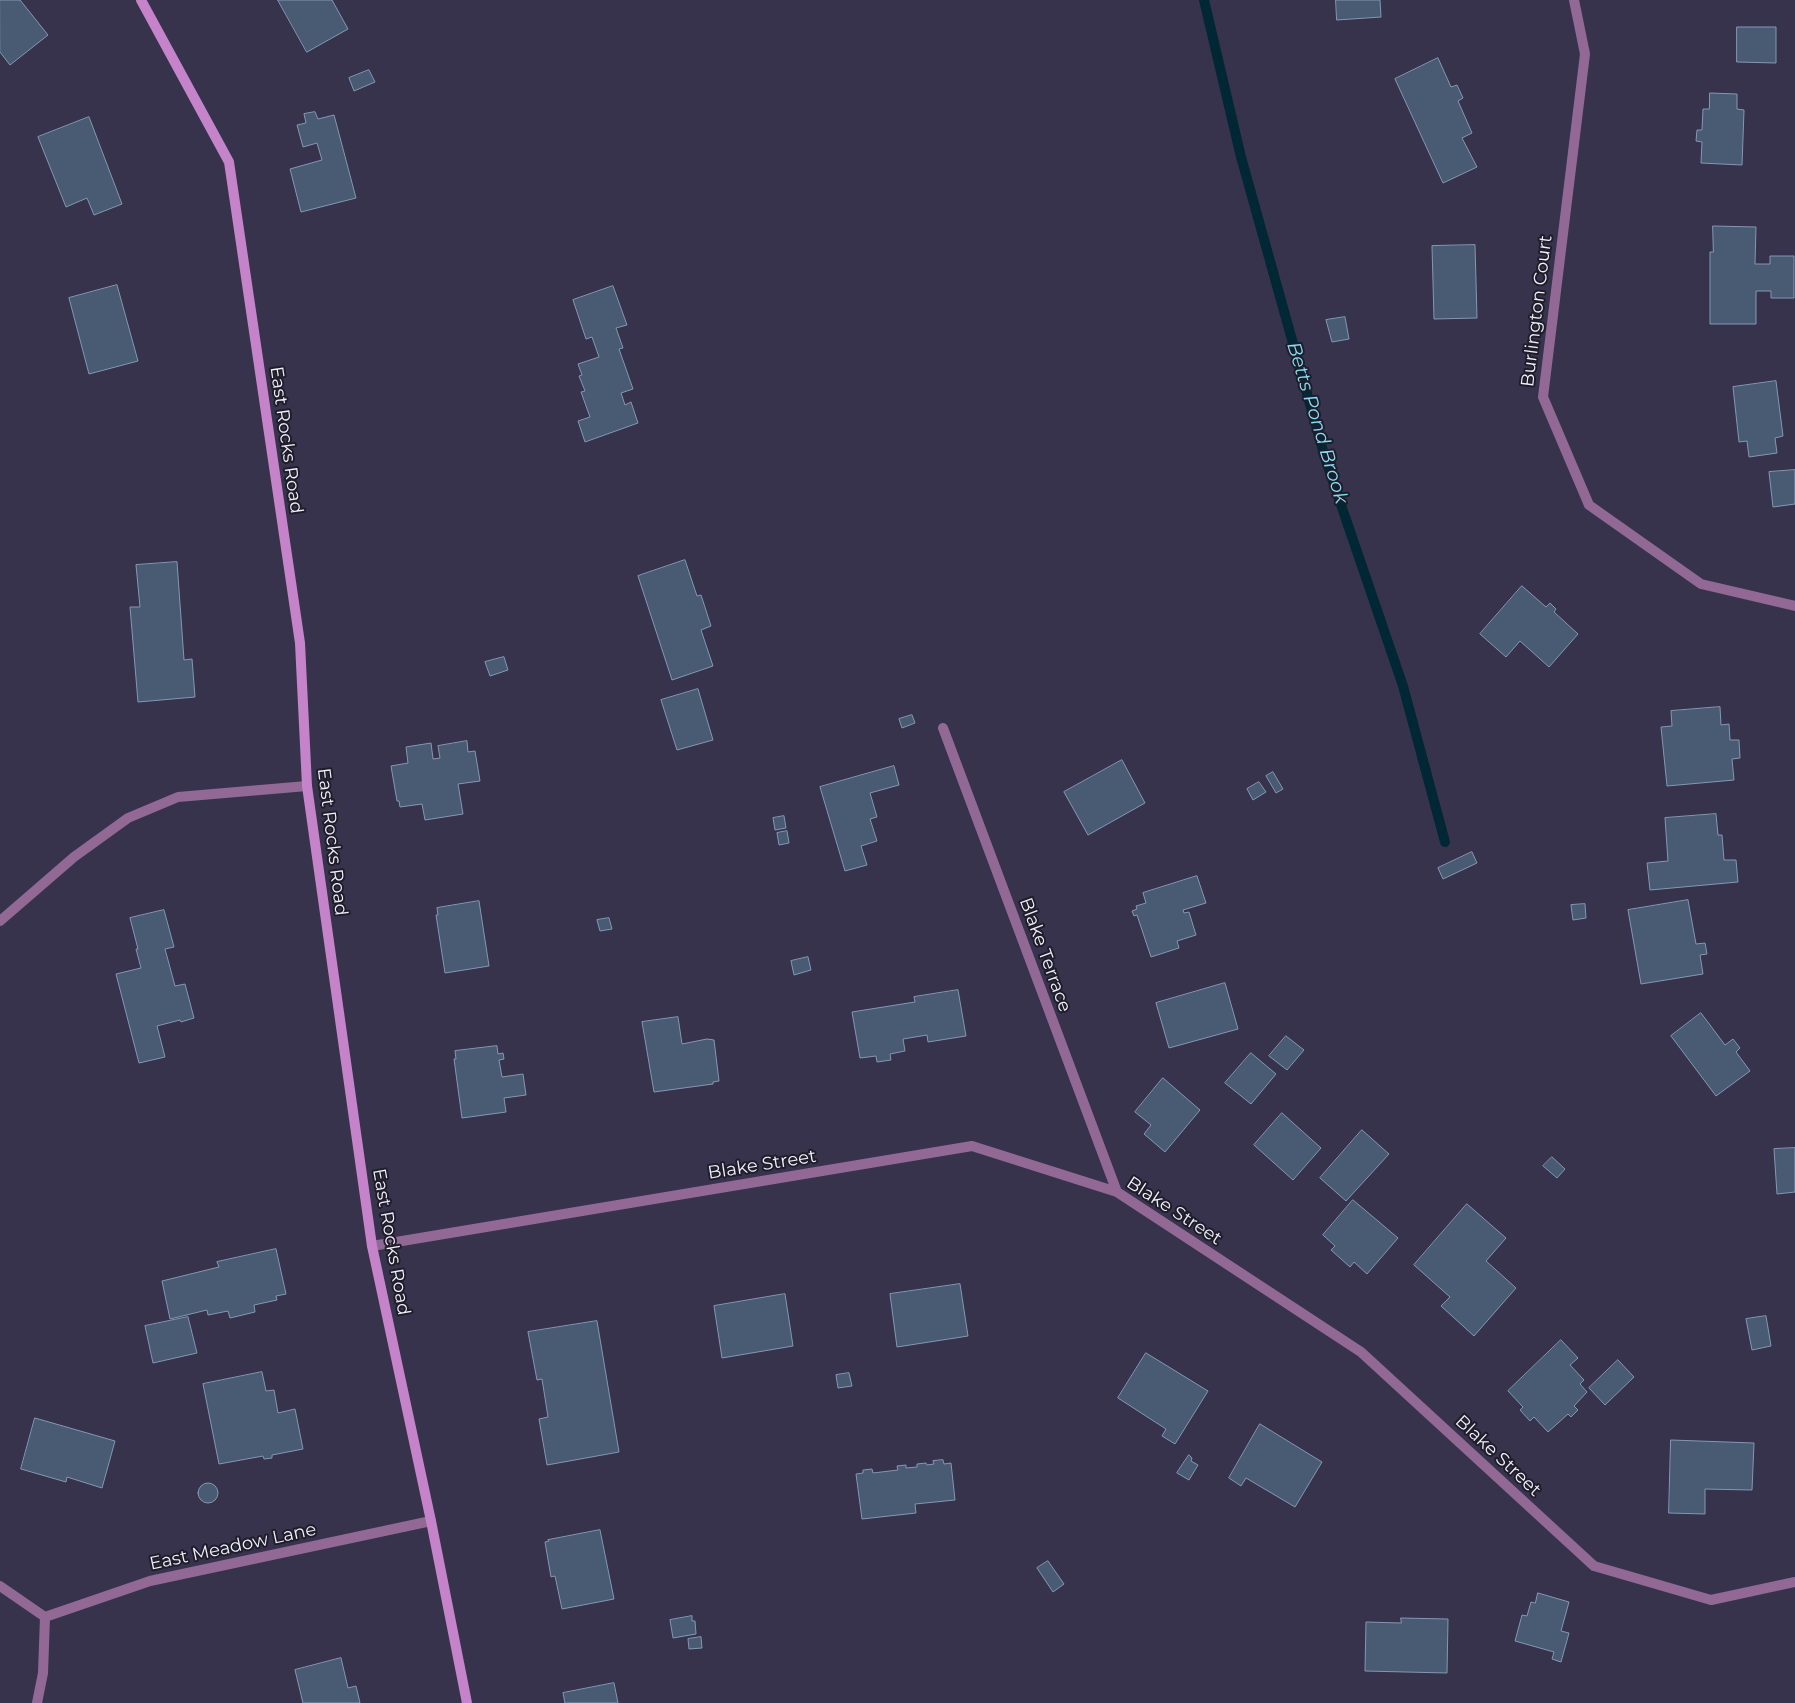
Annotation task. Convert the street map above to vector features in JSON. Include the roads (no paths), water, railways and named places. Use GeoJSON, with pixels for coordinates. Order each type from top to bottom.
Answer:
{"type":"FeatureCollection","features":[{"type":"Feature","properties":{"kind":"street","name":"East Rocks Road"},"geometry":{"type":"LineString","coordinates":[[141,0],[229,162],[300,643],[307,786],[372,1246],[431,1521],[467,1703]]}},
{"type":"Feature","properties":{"kind":"street","name":"Burlington Court"},"geometry":{"type":"LineString","coordinates":[[1574,0],[1585,54],[1543,397],[1589,505],[1701,584],[1795,606]]}},
{"type":"Feature","properties":{"kind":"street","name":"Blake Terrace"},"geometry":{"type":"LineString","coordinates":[[944,728],[1117,1192]]}},
{"type":"Feature","properties":{"kind":"street"},"geometry":{"type":"LineString","coordinates":[[0,921],[74,857],[128,818],[178,797],[307,786]]}},
{"type":"Feature","properties":{"kind":"street","name":"Blake Street"},"geometry":{"type":"LineString","coordinates":[[372,1246],[972,1146],[1117,1192],[1361,1352],[1594,1566],[1711,1600],[1795,1582]]}},
{"type":"Feature","properties":{"kind":"street","name":"East Meadow Lane"},"geometry":{"type":"LineString","coordinates":[[44,1616],[150,1581],[431,1521]]}},
{"type":"Feature","properties":{"kind":"street"},"geometry":{"type":"LineString","coordinates":[[0,1586],[44,1616],[43,1673],[37,1703]]}},
{"type":"Feature","properties":{"kind":"waterway","name":"Betts Pond Brook"},"geometry":{"type":"LineString","coordinates":[[1204,0],[1241,157],[1325,458],[1403,686],[1445,842]]}}]}
